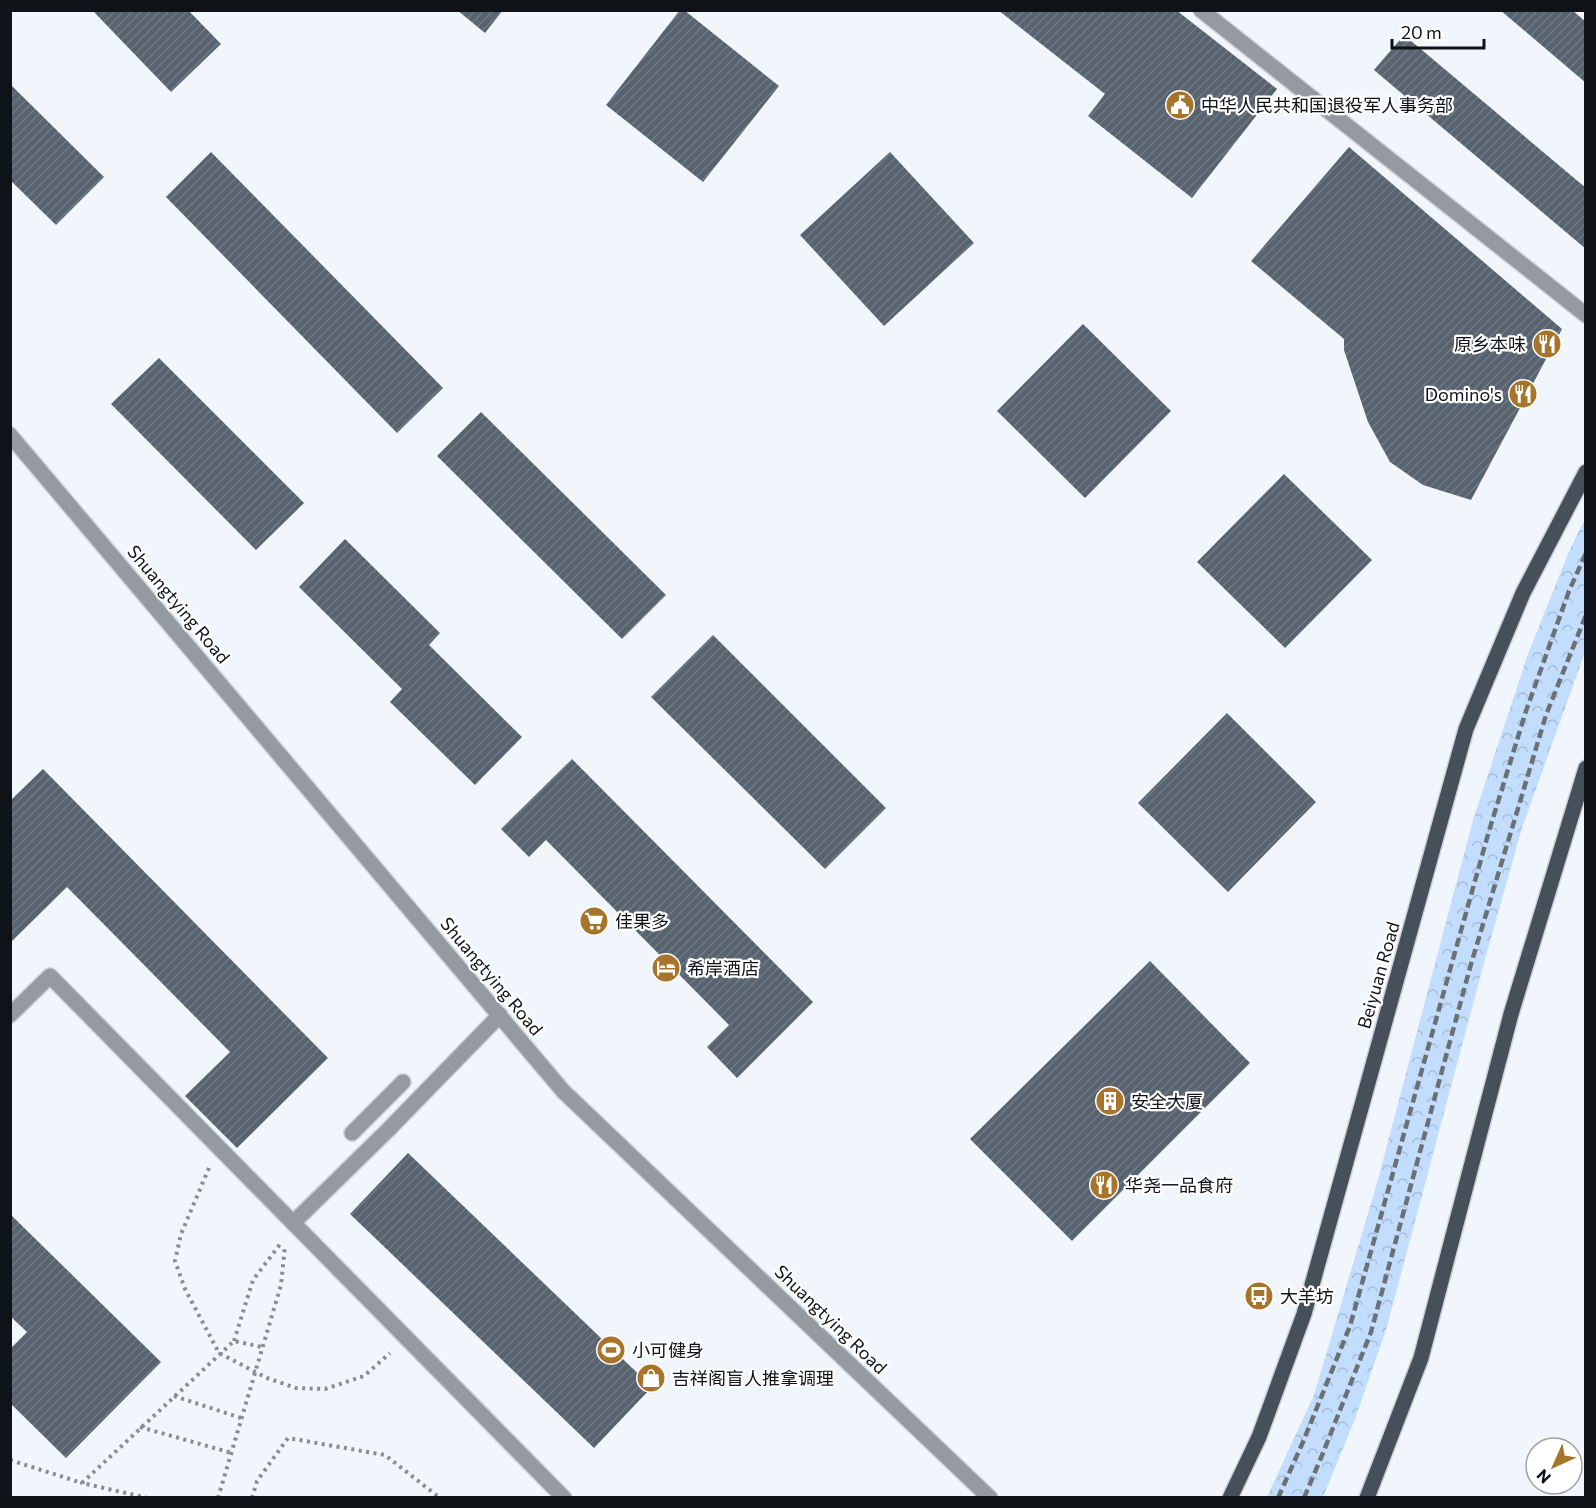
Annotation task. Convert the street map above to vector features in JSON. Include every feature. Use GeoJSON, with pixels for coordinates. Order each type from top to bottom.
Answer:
{"type":"FeatureCollection","features":[{"type":"Feature","properties":{"kind":"main road","name":"Beiyuan Road"},"geometry":{"type":"LineString","coordinates":[[1230,1497],[1259,1437],[1304,1314],[1466,729],[1523,593],[1586,472]]}},
{"type":"Feature","properties":{"kind":"main road"},"geometry":{"type":"LineString","coordinates":[[1367,1497],[1421,1358],[1511,1014],[1586,768]]}},
{"type":"Feature","properties":{"kind":"street"},"geometry":{"type":"LineString","coordinates":[[1201,10],[1586,315]]}},
{"type":"Feature","properties":{"kind":"street","name":"Shuangtying Road"},"geometry":{"type":"LineString","coordinates":[[10,435],[563,1091],[990,1497]]}},
{"type":"Feature","properties":{"kind":"street"},"geometry":{"type":"LineString","coordinates":[[10,1015],[50,976],[564,1497]]}},
{"type":"Feature","properties":{"kind":"street"},"geometry":{"type":"LineString","coordinates":[[293,1223],[500,1015]]}},
{"type":"Feature","properties":{"kind":"street"},"geometry":{"type":"LineString","coordinates":[[352,1133],[403,1082]]}},
{"type":"Feature","properties":{"kind":"path"},"geometry":{"type":"LineString","coordinates":[[223,1151],[208,1170],[181,1234],[175,1262],[189,1298],[219,1353],[267,1378],[296,1388],[325,1389],[364,1376],[407,1339]]}},
{"type":"Feature","properties":{"kind":"path"},"geometry":{"type":"LineString","coordinates":[[82,1483],[234,1341],[253,1280],[286,1236],[280,1285],[218,1497]]}},
{"type":"Feature","properties":{"kind":"path"},"geometry":{"type":"LineString","coordinates":[[234,1341],[262,1347]]}},
{"type":"Feature","properties":{"kind":"path"},"geometry":{"type":"LineString","coordinates":[[174,1396],[241,1418]]}},
{"type":"Feature","properties":{"kind":"path"},"geometry":{"type":"LineString","coordinates":[[140,1427],[232,1453]]}},
{"type":"Feature","properties":{"kind":"path"},"geometry":{"type":"LineString","coordinates":[[252,1497],[257,1481],[288,1438],[385,1455],[441,1497]]}},
{"type":"Feature","properties":{"kind":"path"},"geometry":{"type":"LineString","coordinates":[[10,1460],[82,1483],[148,1497]]}},
{"type":"Feature","properties":{"kind":"green space"},"geometry":{"type":"Polygon","coordinates":[[[1585,519],[1585,652],[1522,828],[1386,1330],[1355,1419],[1323,1497],[1267,1497],[1314,1395],[1377,1183],[1473,820],[1528,654],[1570,549],[1585,519]]]}},
{"type":"Feature","properties":{"kind":"building"},"geometry":{"type":"Polygon","coordinates":[[[92,10],[188,10],[221,44],[171,92],[92,10]]]}},
{"type":"Feature","properties":{"kind":"building"},"geometry":{"type":"Polygon","coordinates":[[[457,10],[503,10],[485,33],[457,10]]]}},
{"type":"Feature","properties":{"kind":"building"},"geometry":{"type":"Polygon","coordinates":[[[680,10],[684,10],[779,86],[703,182],[606,105],[680,10]]]}},
{"type":"Feature","properties":{"kind":"building","name":"中华人民共和国退役军人事务部"},"geometry":{"type":"Polygon","coordinates":[[[998,10],[1176,10],[1277,89],[1192,198],[1088,116],[1105,94],[998,10]]]}},
{"type":"Feature","properties":{"kind":"building"},"geometry":{"type":"Polygon","coordinates":[[[1500,10],[1572,10],[1586,22],[1586,83],[1500,10]]]}},
{"type":"Feature","properties":{"kind":"building"},"geometry":{"type":"Polygon","coordinates":[[[1404,35],[1586,188],[1586,249],[1374,70],[1404,35]]]}},
{"type":"Feature","properties":{"kind":"building"},"geometry":{"type":"Polygon","coordinates":[[[10,84],[104,177],[56,225],[10,180],[10,84]]]}},
{"type":"Feature","properties":{"kind":"building"},"geometry":{"type":"Polygon","coordinates":[[[1349,147],[1562,329],[1471,500],[1423,485],[1390,462],[1368,422],[1344,350],[1344,339],[1251,261],[1349,147]]]}},
{"type":"Feature","properties":{"kind":"building"},"geometry":{"type":"Polygon","coordinates":[[[211,152],[443,388],[397,433],[166,197],[211,152]]]}},
{"type":"Feature","properties":{"kind":"building"},"geometry":{"type":"Polygon","coordinates":[[[890,152],[974,243],[884,326],[800,235],[890,152]]]}},
{"type":"Feature","properties":{"kind":"building"},"geometry":{"type":"Polygon","coordinates":[[[1083,324],[1171,411],[1085,498],[997,411],[1083,324]]]}},
{"type":"Feature","properties":{"kind":"building"},"geometry":{"type":"Polygon","coordinates":[[[159,358],[304,503],[256,550],[111,404],[159,358]]]}},
{"type":"Feature","properties":{"kind":"building"},"geometry":{"type":"Polygon","coordinates":[[[481,412],[666,595],[622,639],[437,456],[481,412]]]}},
{"type":"Feature","properties":{"kind":"building"},"geometry":{"type":"Polygon","coordinates":[[[1284,474],[1372,560],[1285,648],[1197,562],[1284,474]]]}},
{"type":"Feature","properties":{"kind":"building"},"geometry":{"type":"Polygon","coordinates":[[[345,539],[440,633],[429,645],[522,737],[475,785],[390,702],[402,689],[299,587],[345,539]]]}},
{"type":"Feature","properties":{"kind":"building"},"geometry":{"type":"Polygon","coordinates":[[[713,635],[886,808],[825,869],[651,697],[713,635]]]}},
{"type":"Feature","properties":{"kind":"building"},"geometry":{"type":"Polygon","coordinates":[[[1227,713],[1316,802],[1228,892],[1138,803],[1227,713]]]}},
{"type":"Feature","properties":{"kind":"building"},"geometry":{"type":"Polygon","coordinates":[[[572,759],[813,1002],[737,1078],[707,1047],[729,1025],[546,840],[529,857],[501,829],[572,759]]]}},
{"type":"Feature","properties":{"kind":"building"},"geometry":{"type":"Polygon","coordinates":[[[43,769],[328,1058],[237,1148],[185,1096],[230,1052],[67,887],[10,943],[10,801],[43,769]]]}},
{"type":"Feature","properties":{"kind":"building","name":"安全大厦"},"geometry":{"type":"Polygon","coordinates":[[[1150,961],[1250,1063],[1072,1241],[970,1139],[1150,961]]]}},
{"type":"Feature","properties":{"kind":"building"},"geometry":{"type":"Polygon","coordinates":[[[408,1153],[652,1387],[594,1448],[350,1214],[408,1153]]]}},
{"type":"Feature","properties":{"kind":"building"},"geometry":{"type":"Polygon","coordinates":[[[10,1214],[161,1362],[66,1458],[10,1403],[10,1349],[27,1332],[10,1316],[10,1214]]]}},
{"type":"Feature","properties":{"kind":"railway"},"geometry":{"type":"LineString","coordinates":[[1278,1498],[1350,1326],[1489,831],[1526,711],[1569,591],[1586,553]]}},
{"type":"Feature","properties":{"kind":"railway"},"geometry":{"type":"LineString","coordinates":[[1304,1498],[1371,1332],[1471,964],[1546,715],[1586,615]]}},
{"type":"Feature","properties":{"kind":"place","name":"中华人民共和国退役军人事务部"},"geometry":{"type":"Point","coordinates":[1180,105]}},
{"type":"Feature","properties":{"kind":"place","name":"原乡本味"},"geometry":{"type":"Point","coordinates":[1547,344]}},
{"type":"Feature","properties":{"kind":"place","name":"Domino's"},"geometry":{"type":"Point","coordinates":[1523,394]}},
{"type":"Feature","properties":{"kind":"place","name":"佳果多"},"geometry":{"type":"Point","coordinates":[594,921]}},
{"type":"Feature","properties":{"kind":"place","name":"希岸酒店"},"geometry":{"type":"Point","coordinates":[666,968]}},
{"type":"Feature","properties":{"kind":"place","name":"安全大厦"},"geometry":{"type":"Point","coordinates":[1110,1101]}},
{"type":"Feature","properties":{"kind":"place","name":"华尧一品食府"},"geometry":{"type":"Point","coordinates":[1104,1185]}},
{"type":"Feature","properties":{"kind":"place","name":"大羊坊"},"geometry":{"type":"Point","coordinates":[1259,1296]}},
{"type":"Feature","properties":{"kind":"place","name":"小可健身"},"geometry":{"type":"Point","coordinates":[611,1350]}},
{"type":"Feature","properties":{"kind":"place","name":"吉祥阁盲人推拿调理"},"geometry":{"type":"Point","coordinates":[651,1378]}}]}
